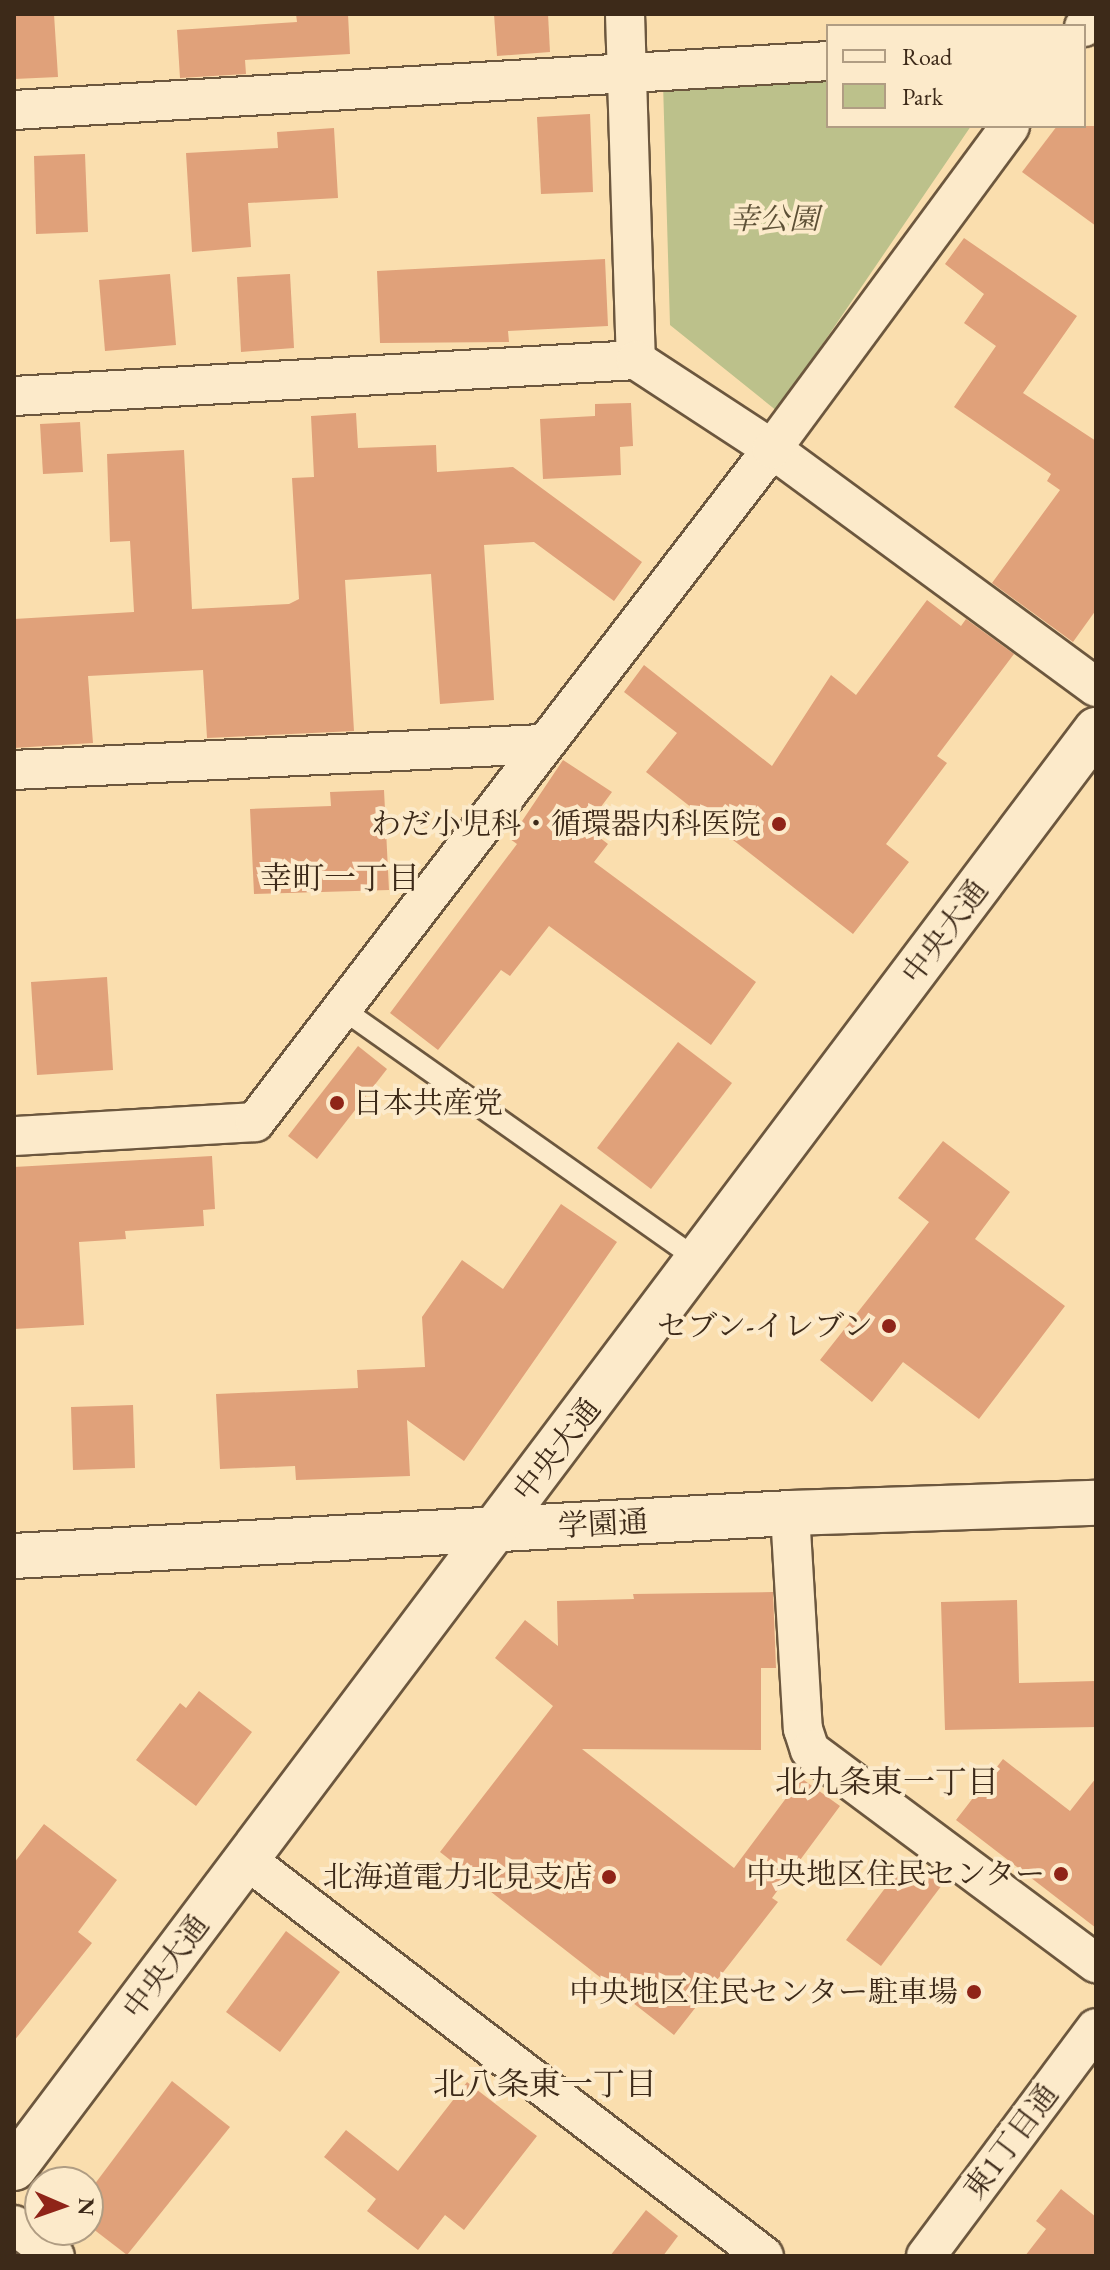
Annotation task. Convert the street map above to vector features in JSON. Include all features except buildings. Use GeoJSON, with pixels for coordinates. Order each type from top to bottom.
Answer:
{"type":"FeatureCollection","features":[{"type":"Feature","properties":{"kind":"street"},"geometry":{"type":"LineString","coordinates":[[625,14],[636,360]]}},
{"type":"Feature","properties":{"kind":"street"},"geometry":{"type":"LineString","coordinates":[[14,110],[628,70],[826,61]]}},
{"type":"Feature","properties":{"kind":"street"},"geometry":{"type":"LineString","coordinates":[[14,1136],[255,1122],[542,744],[772,449],[1009,128]]}},
{"type":"Feature","properties":{"kind":"street"},"geometry":{"type":"LineString","coordinates":[[14,396],[636,360],[772,449],[1096,687]]}},
{"type":"Feature","properties":{"kind":"street","name":"中央大通"},"geometry":{"type":"LineString","coordinates":[[18,2153],[247,1860],[1096,730]]}},
{"type":"Feature","properties":{"kind":"street"},"geometry":{"type":"LineString","coordinates":[[14,770],[542,744]]}},
{"type":"Feature","properties":{"kind":"street","name":"学園通"},"geometry":{"type":"LineString","coordinates":[[14,1556],[790,1513],[1096,1503]]}},
{"type":"Feature","properties":{"kind":"street"},"geometry":{"type":"LineString","coordinates":[[790,1513],[803,1729],[810,1750],[1096,1963]]}},
{"type":"Feature","properties":{"kind":"street"},"geometry":{"type":"LineString","coordinates":[[247,1860],[764,2256]]}},
{"type":"Feature","properties":{"kind":"street","name":"東1丁目通"},"geometry":{"type":"LineString","coordinates":[[926,2256],[1096,2028]]}},
{"type":"Feature","properties":{"kind":"street"},"geometry":{"type":"LineString","coordinates":[[14,2225],[55,2256]]}},
{"type":"Feature","properties":{"kind":"lane"},"geometry":{"type":"LineString","coordinates":[[341,1008],[699,1261]]}},
{"type":"Feature","properties":{"kind":"green space","name":"幸公園"},"geometry":{"type":"Polygon","coordinates":[[[826,77],[826,128],[970,128],[777,411],[670,325],[663,83],[826,77]]]}},
{"type":"Feature","properties":{"kind":"place","name":"わだ小児科・循環器内科医院"},"geometry":{"type":"Point","coordinates":[779,824]}},
{"type":"Feature","properties":{"kind":"place","name":"日本共産党"},"geometry":{"type":"Point","coordinates":[337,1103]}},
{"type":"Feature","properties":{"kind":"place","name":"セブン-イレブン"},"geometry":{"type":"Point","coordinates":[889,1326]}},
{"type":"Feature","properties":{"kind":"place","name":"中央地区住民センター"},"geometry":{"type":"Point","coordinates":[1061,1874]}},
{"type":"Feature","properties":{"kind":"place","name":"北海道電力北見支店"},"geometry":{"type":"Point","coordinates":[609,1877]}},
{"type":"Feature","properties":{"kind":"place","name":"中央地区住民センター駐車場"},"geometry":{"type":"Point","coordinates":[974,1992]}},
{"type":"Feature","properties":{"kind":"district","name":"幸町一丁目"},"geometry":{"type":"Point","coordinates":[340,878]}},
{"type":"Feature","properties":{"kind":"district","name":"北九条東一丁目"},"geometry":{"type":"Point","coordinates":[887,1782]}},
{"type":"Feature","properties":{"kind":"district","name":"北八条東一丁目"},"geometry":{"type":"Point","coordinates":[545,2084]}}]}
